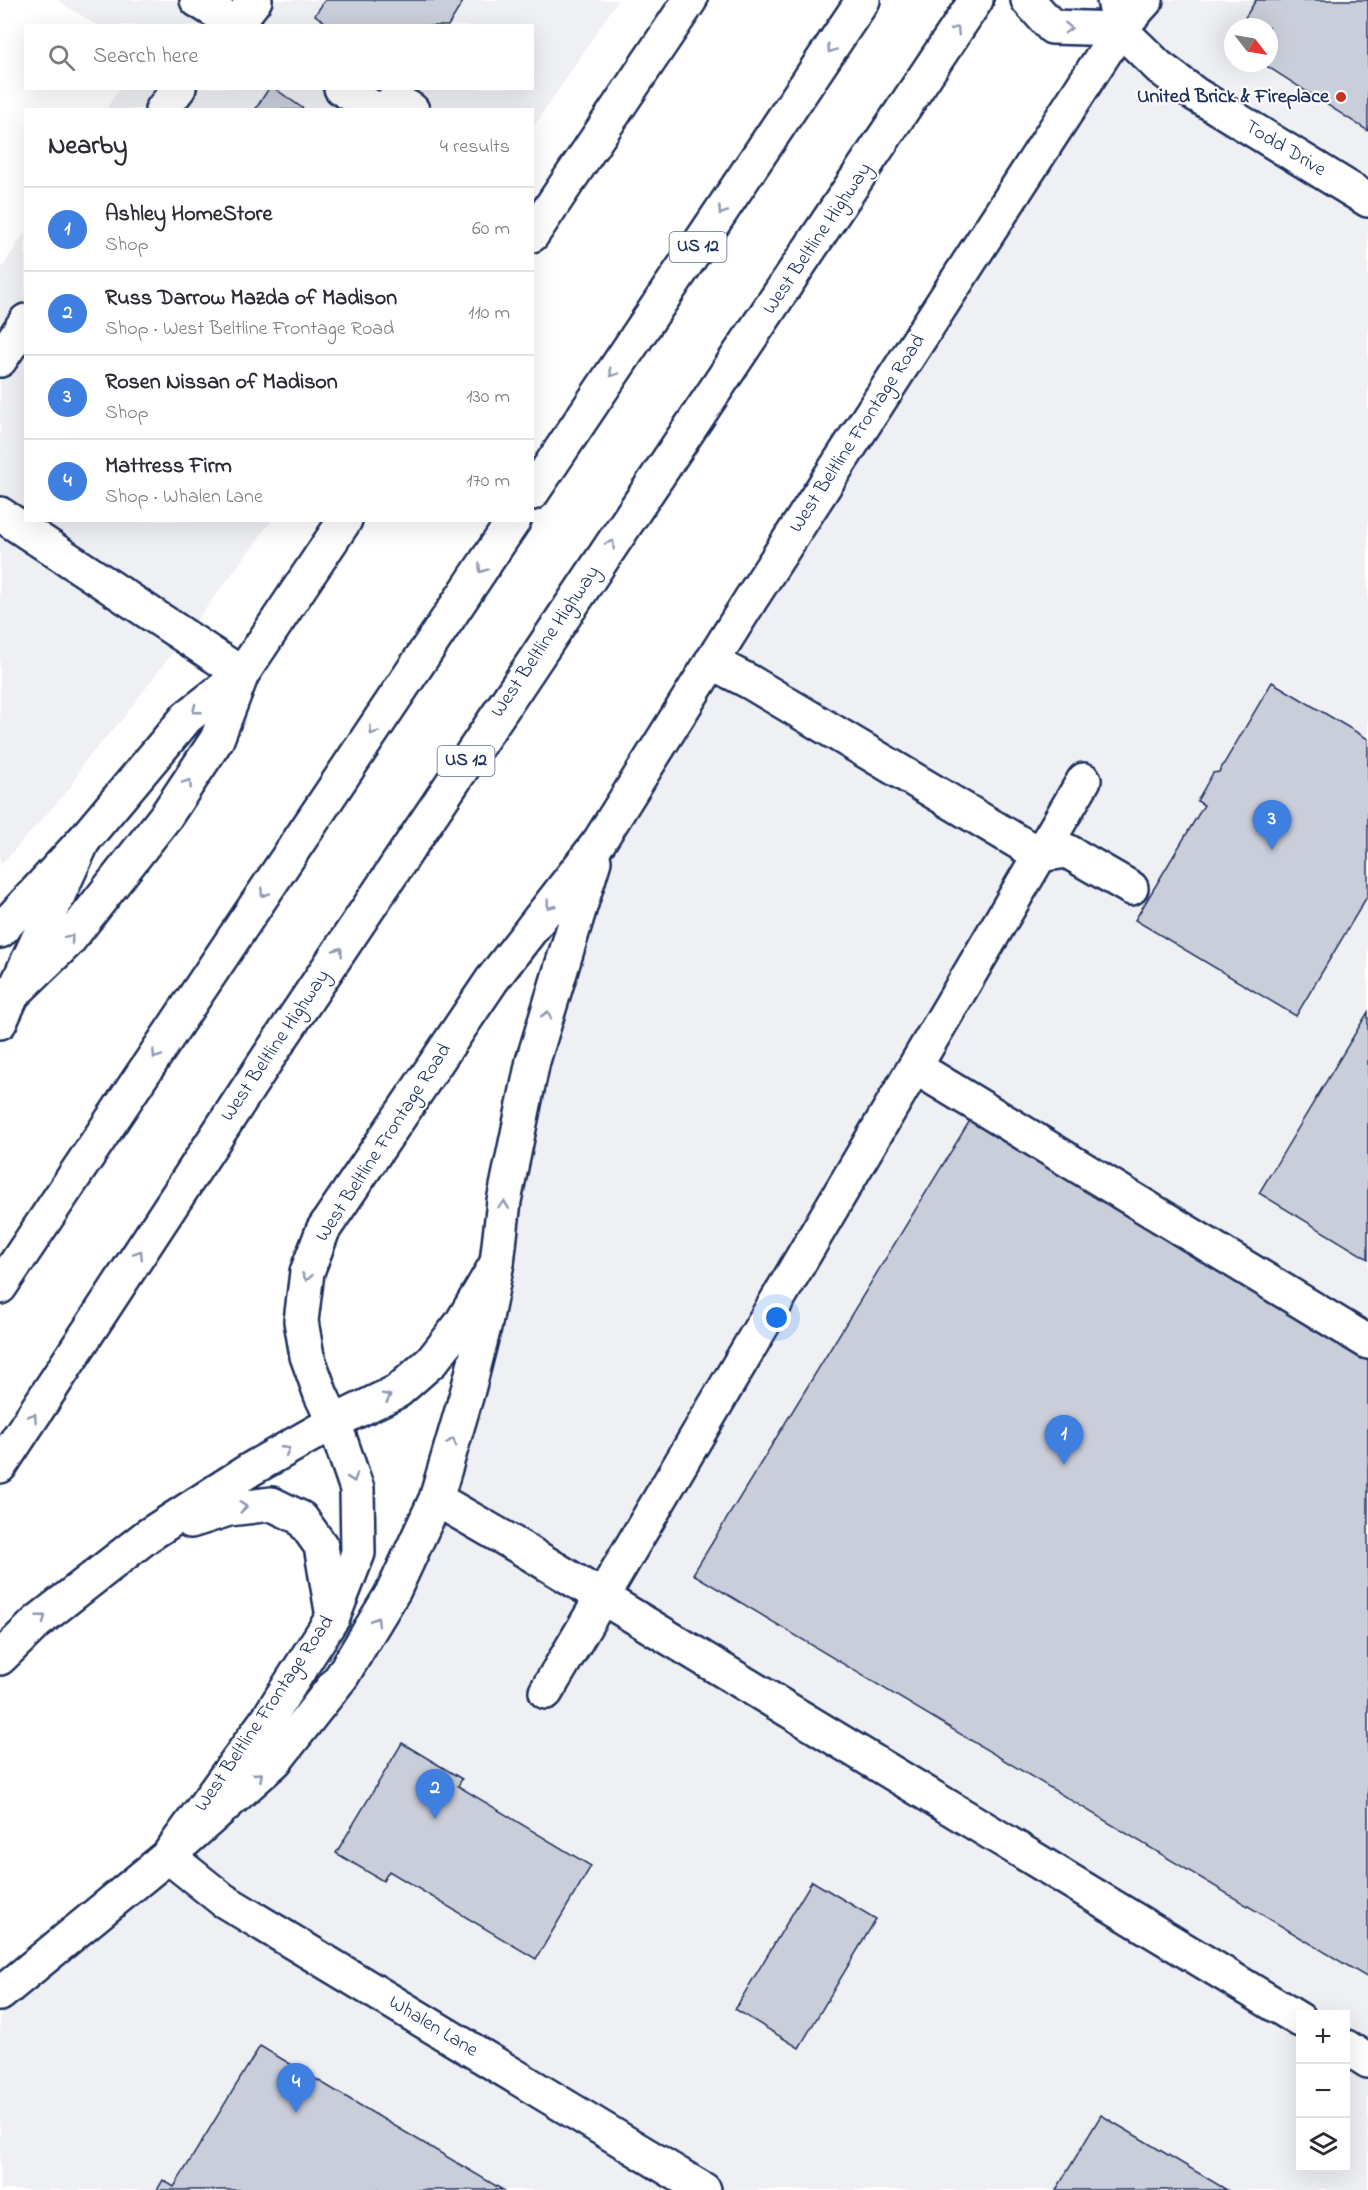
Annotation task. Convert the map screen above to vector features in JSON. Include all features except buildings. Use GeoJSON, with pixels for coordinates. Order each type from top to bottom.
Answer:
{"type":"FeatureCollection","features":[{"type":"Feature","properties":{"kind":"main road"},"geometry":{"type":"LineString","coordinates":[[197,0],[241,19]]}},
{"type":"Feature","properties":{"kind":"main road"},"geometry":{"type":"LineString","coordinates":[[538,216],[690,0]]}},
{"type":"Feature","properties":{"kind":"main road","name":"US 12"},"geometry":{"type":"LineString","coordinates":[[534,490],[863,0]]}},
{"type":"Feature","properties":{"kind":"main road","name":"West Beltline Highway"},"geometry":{"type":"LineString","coordinates":[[0,1466],[196,1165],[654,480],[775,304],[976,0]]}},
{"type":"Feature","properties":{"kind":"main road"},"geometry":{"type":"LineString","coordinates":[[1028,0],[1052,27],[1117,15]]}},
{"type":"Feature","properties":{"kind":"main road","name":"West Beltline Frontage Road"},"geometry":{"type":"LineString","coordinates":[[168,1856],[269,1717],[333,1617],[358,1553],[357,1489],[334,1422],[321,1395],[307,1356],[301,1321],[307,1272],[323,1230],[492,980],[599,842],[1117,15],[1146,0]]}},
{"type":"Feature","properties":{"kind":"main road","name":"Todd Drive"},"geometry":{"type":"LineString","coordinates":[[1117,15],[1160,67],[1195,94],[1368,200]]}},
{"type":"Feature","properties":{"kind":"main road"},"geometry":{"type":"LineString","coordinates":[[164,108],[177,90]]}},
{"type":"Feature","properties":{"kind":"main road"},"geometry":{"type":"LineString","coordinates":[[344,90],[373,108]]}},
{"type":"Feature","properties":{"kind":"main road"},"geometry":{"type":"LineString","coordinates":[[385,108],[399,103],[408,108]]}},
{"type":"Feature","properties":{"kind":"main road"},"geometry":{"type":"LineString","coordinates":[[0,360],[24,324]]}},
{"type":"Feature","properties":{"kind":"main road"},"geometry":{"type":"LineString","coordinates":[[0,514],[242,674]]}},
{"type":"Feature","properties":{"kind":"main road"},"geometry":{"type":"LineString","coordinates":[[4,1007],[68,941],[166,816],[217,739],[242,674],[344,522]]}},
{"type":"Feature","properties":{"kind":"main road"},"geometry":{"type":"LineString","coordinates":[[0,1287],[513,522]]}},
{"type":"Feature","properties":{"kind":"main road"},"geometry":{"type":"LineString","coordinates":[[711,662],[750,682],[1040,855],[1067,851],[1131,888]]}},
{"type":"Feature","properties":{"kind":"main road"},"geometry":{"type":"LineString","coordinates":[[0,931],[83,841],[187,717],[242,674]]}},
{"type":"Feature","properties":{"kind":"main road"},"geometry":{"type":"LineString","coordinates":[[546,1692],[1084,780]]}},
{"type":"Feature","properties":{"kind":"main road"},"geometry":{"type":"LineString","coordinates":[[4,1007],[83,841]]}},
{"type":"Feature","properties":{"kind":"main road","name":"West Beltline Frontage Road"},"geometry":{"type":"LineString","coordinates":[[0,1994],[168,1856],[275,1761],[342,1676],[394,1590],[435,1499],[471,1379],[497,1263],[504,1201],[533,1061],[599,842]]}},
{"type":"Feature","properties":{"kind":"main road"},"geometry":{"type":"LineString","coordinates":[[915,1067],[1368,1342]]}},
{"type":"Feature","properties":{"kind":"main road"},"geometry":{"type":"LineString","coordinates":[[0,1658],[37,1622],[147,1536],[251,1470],[334,1422],[398,1391],[432,1360],[461,1324],[497,1263]]}},
{"type":"Feature","properties":{"kind":"main road"},"geometry":{"type":"LineString","coordinates":[[435,1499],[476,1521],[1296,2018]]}},
{"type":"Feature","properties":{"kind":"main road"},"geometry":{"type":"LineString","coordinates":[[147,1536],[230,1509],[272,1504],[301,1518],[321,1546],[333,1617]]}},
{"type":"Feature","properties":{"kind":"main road","name":"Whalen Lane"},"geometry":{"type":"LineString","coordinates":[[168,1856],[223,1900],[704,2190]]}},
{"type":"Feature","properties":{"kind":"main road"},"geometry":{"type":"LineString","coordinates":[[1350,2050],[1368,2061]]}},
{"type":"Feature","properties":{"kind":"shaded area"},"geometry":{"type":"Polygon","coordinates":[[[57,0],[618,0],[534,126],[534,108],[107,108],[119,90],[534,90],[534,24],[94,24],[57,0]]]}},
{"type":"Feature","properties":{"kind":"shaded area"},"geometry":{"type":"Polygon","coordinates":[[[1146,0],[1368,0],[1368,2190],[0,2190],[0,1994],[275,1761],[436,1499],[599,842],[1146,0]]]}},
{"type":"Feature","properties":{"kind":"shaded area"},"geometry":{"type":"Polygon","coordinates":[[[24,234],[24,522],[270,522],[121,721],[84,762],[71,787],[0,866],[0,271],[24,234]]]}},
{"type":"Feature","properties":{"kind":"place","name":"United Brick & Fireplace"},"geometry":{"type":"Point","coordinates":[1341,97]}},
{"type":"Feature","properties":{"kind":"place","name":"Rosen Nissan of Madison"},"geometry":{"type":"Point","coordinates":[1272,850]}},
{"type":"Feature","properties":{"kind":"place","name":"Ashley HomeStore"},"geometry":{"type":"Point","coordinates":[1064,1465]}},
{"type":"Feature","properties":{"kind":"place","name":"Russ Darrow Mazda of Madison"},"geometry":{"type":"Point","coordinates":[435,1819]}},
{"type":"Feature","properties":{"kind":"place","name":"Mattress Firm"},"geometry":{"type":"Point","coordinates":[296,2113]}}]}
